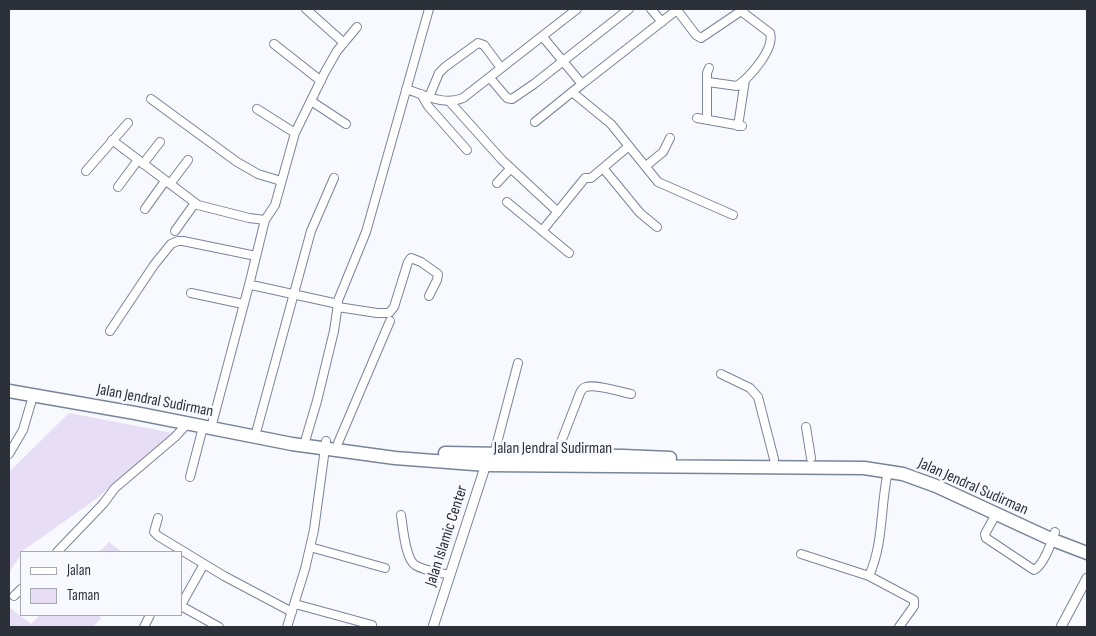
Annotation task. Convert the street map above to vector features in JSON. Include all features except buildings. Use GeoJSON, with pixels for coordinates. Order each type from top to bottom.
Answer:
{"type":"FeatureCollection","features":[{"type":"Feature","properties":{"kind":"highway","name":"Jalan Jendral Sudirman"},"geometry":{"type":"LineString","coordinates":[[9,383],[209,425],[330,444],[490,458],[837,466],[888,471],[936,486],[996,514],[1054,536],[1087,544]]}},
{"type":"Feature","properties":{"kind":"highway","name":"Jalan Jendral Sudirman"},"geometry":{"type":"LineString","coordinates":[[9,392],[187,424],[257,429],[330,444]]}},
{"type":"Feature","properties":{"kind":"highway","name":"Jalan Jendral Sudirman"},"geometry":{"type":"LineString","coordinates":[[490,458],[556,455],[811,458],[854,459],[873,462],[927,475],[1087,553]]}},
{"type":"Feature","properties":{"kind":"street"},"geometry":{"type":"LineString","coordinates":[[306,9],[344,43]]}},
{"type":"Feature","properties":{"kind":"street"},"geometry":{"type":"LineString","coordinates":[[306,438],[334,331],[338,305],[366,232],[429,9]]}},
{"type":"Feature","properties":{"kind":"street"},"geometry":{"type":"LineString","coordinates":[[406,89],[450,102],[463,98],[577,9]]}},
{"type":"Feature","properties":{"kind":"street"},"geometry":{"type":"LineString","coordinates":[[490,78],[507,98],[512,99],[534,84],[629,9]]}},
{"type":"Feature","properties":{"kind":"street"},"geometry":{"type":"LineString","coordinates":[[651,9],[662,22]]}},
{"type":"Feature","properties":{"kind":"street"},"geometry":{"type":"LineString","coordinates":[[535,122],[677,9],[696,35],[701,38],[743,10],[767,30],[771,36],[771,42],[761,60],[738,86],[708,82]]}},
{"type":"Feature","properties":{"kind":"street"},"geometry":{"type":"LineString","coordinates":[[190,477],[209,425],[266,220],[275,205],[295,132],[321,80],[344,43],[357,27]]}},
{"type":"Feature","properties":{"kind":"street"},"geometry":{"type":"LineString","coordinates":[[542,36],[582,84]]}},
{"type":"Feature","properties":{"kind":"street"},"geometry":{"type":"LineString","coordinates":[[430,97],[439,73],[478,43],[484,45],[501,68]]}},
{"type":"Feature","properties":{"kind":"street"},"geometry":{"type":"LineString","coordinates":[[274,44],[321,80]]}},
{"type":"Feature","properties":{"kind":"street"},"geometry":{"type":"LineString","coordinates":[[707,120],[707,73],[710,68]]}},
{"type":"Feature","properties":{"kind":"street"},"geometry":{"type":"LineString","coordinates":[[697,118],[740,126],[745,80]]}},
{"type":"Feature","properties":{"kind":"street"},"geometry":{"type":"LineString","coordinates":[[572,92],[611,124],[658,182],[733,215]]}},
{"type":"Feature","properties":{"kind":"street"},"geometry":{"type":"LineString","coordinates":[[420,94],[428,106],[467,150]]}},
{"type":"Feature","properties":{"kind":"street"},"geometry":{"type":"LineString","coordinates":[[151,100],[236,162],[258,174],[281,181]]}},
{"type":"Feature","properties":{"kind":"street"},"geometry":{"type":"LineString","coordinates":[[311,101],[346,124]]}},
{"type":"Feature","properties":{"kind":"street"},"geometry":{"type":"LineString","coordinates":[[450,102],[511,168],[558,212]]}},
{"type":"Feature","properties":{"kind":"street"},"geometry":{"type":"LineString","coordinates":[[257,109],[295,132]]}},
{"type":"Feature","properties":{"kind":"street"},"geometry":{"type":"LineString","coordinates":[[86,171],[128,123]]}},
{"type":"Feature","properties":{"kind":"street"},"geometry":{"type":"LineString","coordinates":[[646,166],[663,152],[670,138]]}},
{"type":"Feature","properties":{"kind":"street"},"geometry":{"type":"LineString","coordinates":[[112,140],[195,203],[249,218],[266,220]]}},
{"type":"Feature","properties":{"kind":"street"},"geometry":{"type":"LineString","coordinates":[[118,187],[160,142]]}},
{"type":"Feature","properties":{"kind":"street"},"geometry":{"type":"LineString","coordinates":[[542,231],[585,178],[592,178],[629,146]]}},
{"type":"Feature","properties":{"kind":"street"},"geometry":{"type":"LineString","coordinates":[[145,209],[188,160]]}},
{"type":"Feature","properties":{"kind":"street"},"geometry":{"type":"LineString","coordinates":[[497,182],[511,168]]}},
{"type":"Feature","properties":{"kind":"street"},"geometry":{"type":"LineString","coordinates":[[603,168],[640,213],[657,228]]}},
{"type":"Feature","properties":{"kind":"street"},"geometry":{"type":"LineString","coordinates":[[257,429],[311,231],[334,178]]}},
{"type":"Feature","properties":{"kind":"street"},"geometry":{"type":"LineString","coordinates":[[507,202],[570,253]]}},
{"type":"Feature","properties":{"kind":"street"},"geometry":{"type":"LineString","coordinates":[[174,231],[195,203]]}},
{"type":"Feature","properties":{"kind":"street"},"geometry":{"type":"LineString","coordinates":[[110,331],[149,272],[175,242],[183,241],[256,256]]}},
{"type":"Feature","properties":{"kind":"street"},"geometry":{"type":"LineString","coordinates":[[249,285],[338,305],[389,314],[394,307],[408,262],[411,258],[421,262],[438,274],[429,296]]}},
{"type":"Feature","properties":{"kind":"street"},"geometry":{"type":"LineString","coordinates":[[191,293],[243,304]]}},
{"type":"Feature","properties":{"kind":"street"},"geometry":{"type":"LineString","coordinates":[[287,627],[310,547],[330,444],[390,321]]}},
{"type":"Feature","properties":{"kind":"street"},"geometry":{"type":"LineString","coordinates":[[490,458],[518,363]]}},
{"type":"Feature","properties":{"kind":"street"},"geometry":{"type":"LineString","coordinates":[[720,374],[750,388],[758,397],[774,459]]}},
{"type":"Feature","properties":{"kind":"street"},"geometry":{"type":"LineString","coordinates":[[556,455],[583,388],[588,386],[631,394]]}},
{"type":"Feature","properties":{"kind":"street"},"geometry":{"type":"LineString","coordinates":[[9,454],[23,430],[33,396]]}},
{"type":"Feature","properties":{"kind":"street"},"geometry":{"type":"LineString","coordinates":[[58,551],[103,504],[115,488],[175,437],[187,424]]}},
{"type":"Feature","properties":{"kind":"street"},"geometry":{"type":"LineString","coordinates":[[806,427],[811,458]]}},
{"type":"Feature","properties":{"kind":"street","name":"Jalan Islamic Center"},"geometry":{"type":"LineString","coordinates":[[433,627],[490,458]]}},
{"type":"Feature","properties":{"kind":"street"},"geometry":{"type":"LineString","coordinates":[[869,576],[876,560],[880,538],[882,505],[888,471]]}},
{"type":"Feature","properties":{"kind":"street"},"geometry":{"type":"LineString","coordinates":[[996,514],[985,534],[986,538],[1034,570],[1038,568],[1054,536]]}},
{"type":"Feature","properties":{"kind":"street"},"geometry":{"type":"LineString","coordinates":[[401,515],[411,561],[418,567],[450,575]]}},
{"type":"Feature","properties":{"kind":"street"},"geometry":{"type":"LineString","coordinates":[[158,518],[154,532],[156,535],[224,576],[294,608],[372,625]]}},
{"type":"Feature","properties":{"kind":"street"},"geometry":{"type":"LineString","coordinates":[[310,547],[385,568]]}},
{"type":"Feature","properties":{"kind":"street"},"geometry":{"type":"LineString","coordinates":[[801,554],[869,576],[914,600],[914,606],[899,627]]}},
{"type":"Feature","properties":{"kind":"street"},"geometry":{"type":"LineString","coordinates":[[182,604],[204,564]]}},
{"type":"Feature","properties":{"kind":"street"},"geometry":{"type":"LineString","coordinates":[[1061,627],[1087,578]]}},
{"type":"Feature","properties":{"kind":"street"},"geometry":{"type":"LineString","coordinates":[[14,596],[20,590]]}},
{"type":"Feature","properties":{"kind":"street"},"geometry":{"type":"LineString","coordinates":[[182,607],[219,627]]}},
{"type":"Feature","properties":{"kind":"green space"},"geometry":{"type":"Polygon","coordinates":[[[69,413],[173,433],[96,499],[20,551],[20,556],[9,572],[9,472],[69,413]]]}},
{"type":"Feature","properties":{"kind":"green space"},"geometry":{"type":"Polygon","coordinates":[[[109,542],[121,551],[100,551],[109,542]]]}},
{"type":"Feature","properties":{"kind":"green space"},"geometry":{"type":"Polygon","coordinates":[[[9,607],[31,624],[39,616],[99,616],[101,618],[93,627],[9,627],[9,607]]]}}]}
